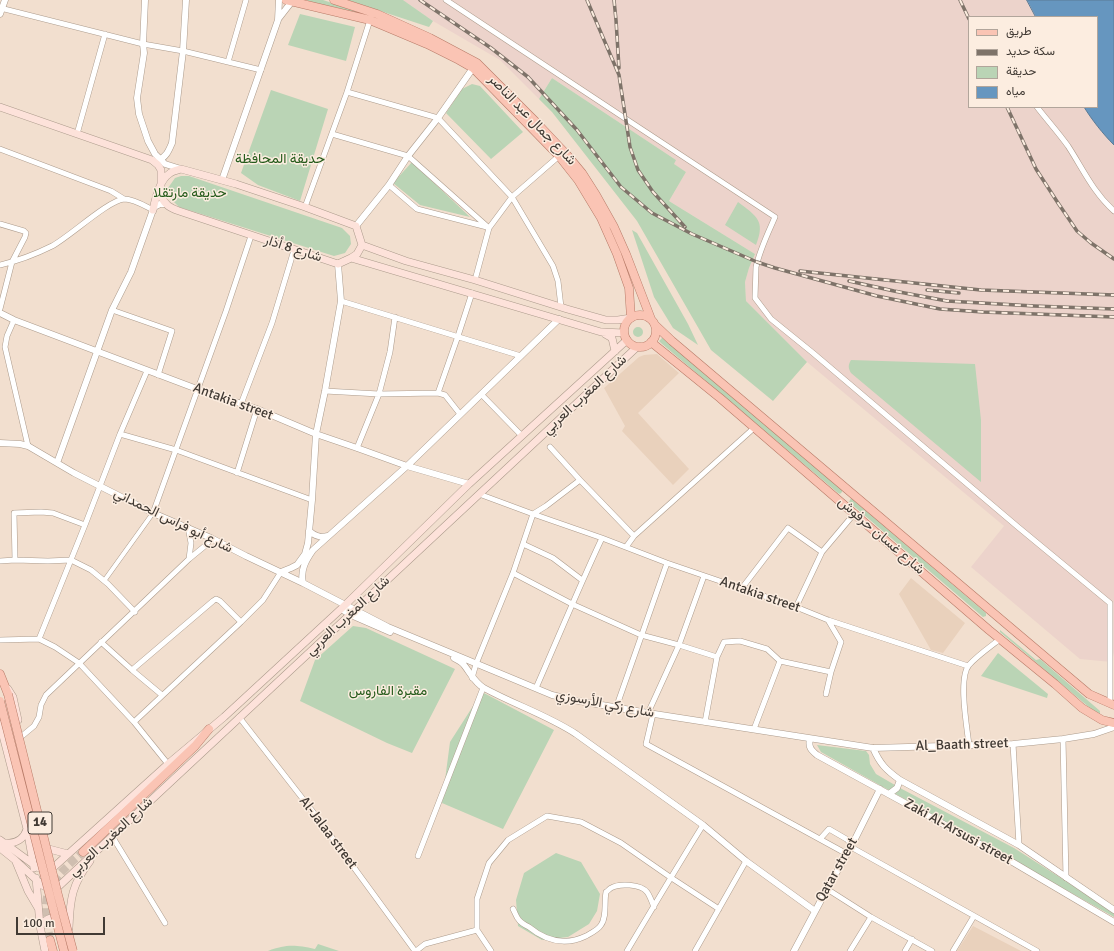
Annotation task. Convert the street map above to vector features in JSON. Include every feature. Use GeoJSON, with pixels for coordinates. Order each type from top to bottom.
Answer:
{"type":"FeatureCollection","features":[{"type":"Feature","properties":{"kind":"main road","name":"شارع جمال عبد الناصر"},"geometry":{"type":"LineString","coordinates":[[334,0],[376,14],[430,38],[477,63],[536,121],[582,173],[596,195],[614,227],[653,322]]}},
{"type":"Feature","properties":{"kind":"main road","name":"شارع جمال عبد الناصر"},"geometry":{"type":"LineString","coordinates":[[291,1],[370,20],[427,44],[473,68],[559,156],[578,180],[601,218],[616,254],[629,288],[631,318]]}},
{"type":"Feature","properties":{"kind":"main road"},"geometry":{"type":"LineString","coordinates":[[0,107],[152,160],[161,170],[161,196],[165,204]]}},
{"type":"Feature","properties":{"kind":"main road"},"geometry":{"type":"LineString","coordinates":[[153,210],[164,179],[174,170],[181,169],[222,180],[306,207],[356,226],[362,245],[357,254],[351,258]]}},
{"type":"Feature","properties":{"kind":"main road","name":"شارع 8 أذار"},"geometry":{"type":"LineString","coordinates":[[165,204],[179,211],[251,236],[338,264],[351,258]]}},
{"type":"Feature","properties":{"kind":"main road"},"geometry":{"type":"LineString","coordinates":[[362,245],[406,261],[475,280],[606,320],[631,318]]}},
{"type":"Feature","properties":{"kind":"main road"},"geometry":{"type":"LineString","coordinates":[[351,258],[601,332],[625,336]]}},
{"type":"Feature","properties":{"kind":"main road"},"geometry":{"type":"LineString","coordinates":[[641,314],[646,316],[653,322],[656,334],[651,342],[645,346],[637,347],[630,343],[625,336],[625,324],[636,315],[641,314]]}},
{"type":"Feature","properties":{"kind":"main road","name":"شارع غسان حرفوش"},"geometry":{"type":"LineString","coordinates":[[653,322],[672,341],[1089,694],[1112,704]]}},
{"type":"Feature","properties":{"kind":"main road"},"geometry":{"type":"LineString","coordinates":[[601,332],[612,338],[615,351]]}},
{"type":"Feature","properties":{"kind":"main road","name":"شارع المغرب العربي"},"geometry":{"type":"LineString","coordinates":[[55,866],[343,607],[469,484],[615,351],[625,336]]}},
{"type":"Feature","properties":{"kind":"main road","name":"شارع غسان حرفوش"},"geometry":{"type":"LineString","coordinates":[[651,342],[1082,708],[1102,720],[1114,723]]}},
{"type":"Feature","properties":{"kind":"main road","name":"شارع المغرب العربي"},"geometry":{"type":"LineString","coordinates":[[59,886],[637,347]]}},
{"type":"Feature","properties":{"kind":"main road"},"geometry":{"type":"LineString","coordinates":[[841,502],[850,492]]}},
{"type":"Feature","properties":{"kind":"main road"},"geometry":{"type":"LineString","coordinates":[[990,630],[991,624],[994,622],[999,624],[1021,643],[1046,658]]}},
{"type":"Feature","properties":{"kind":"main road"},"geometry":{"type":"LineString","coordinates":[[0,675],[13,697],[75,951]]}},
{"type":"Feature","properties":{"kind":"main road","name":"14"},"geometry":{"type":"LineString","coordinates":[[0,675],[8,694],[54,880],[75,951]]}},
{"type":"Feature","properties":{"kind":"main road","name":"14"},"geometry":{"type":"LineString","coordinates":[[0,702],[64,951]]}},
{"type":"Feature","properties":{"kind":"main road"},"geometry":{"type":"LineString","coordinates":[[0,724],[27,829],[34,865],[40,926],[45,951]]}},
{"type":"Feature","properties":{"kind":"main road"},"geometry":{"type":"LineString","coordinates":[[83,852],[194,746],[209,729]]}},
{"type":"Feature","properties":{"kind":"main road"},"geometry":{"type":"LineString","coordinates":[[2,844],[19,841],[24,836],[27,829]]}},
{"type":"Feature","properties":{"kind":"main road"},"geometry":{"type":"LineString","coordinates":[[2,844],[15,860],[42,885],[48,888],[59,886]]}},
{"type":"Feature","properties":{"kind":"main road"},"geometry":{"type":"LineString","coordinates":[[2,844],[37,867],[44,869],[55,866]]}},
{"type":"Feature","properties":{"kind":"main road"},"geometry":{"type":"LineString","coordinates":[[69,928],[70,907],[75,885],[84,870],[104,844]]}},
{"type":"Feature","properties":{"kind":"main road"},"geometry":{"type":"LineString","coordinates":[[49,849],[68,854]]}},
{"type":"Feature","properties":{"kind":"main road"},"geometry":{"type":"LineString","coordinates":[[15,860],[28,891],[38,908]]}},
{"type":"Feature","properties":{"kind":"main road"},"geometry":{"type":"LineString","coordinates":[[40,926],[49,918],[55,917],[66,922],[69,928]]}},
{"type":"Feature","properties":{"kind":"main road"},"geometry":{"type":"LineString","coordinates":[[50,940],[53,951]]}},
{"type":"Feature","properties":{"kind":"street"},"geometry":{"type":"LineString","coordinates":[[5,0],[1,10],[261,70]]}},
{"type":"Feature","properties":{"kind":"street"},"geometry":{"type":"LineString","coordinates":[[145,0],[144,52],[138,88],[137,106],[142,126],[155,154],[165,164],[181,169]]}},
{"type":"Feature","properties":{"kind":"street"},"geometry":{"type":"LineString","coordinates":[[152,160],[160,160],[165,157],[172,143],[183,51],[186,0]]}},
{"type":"Feature","properties":{"kind":"street"},"geometry":{"type":"LineString","coordinates":[[228,62],[246,0]]}},
{"type":"Feature","properties":{"kind":"street"},"geometry":{"type":"LineString","coordinates":[[278,20],[279,0]]}},
{"type":"Feature","properties":{"kind":"street"},"geometry":{"type":"LineString","coordinates":[[446,0],[775,216],[757,262],[755,298],[771,319],[1018,528],[1110,603],[1112,704]]}},
{"type":"Feature","properties":{"kind":"street"},"geometry":{"type":"LineString","coordinates":[[222,180],[278,20],[291,1]]}},
{"type":"Feature","properties":{"kind":"street"},"geometry":{"type":"LineString","coordinates":[[306,207],[347,92],[370,20]]}},
{"type":"Feature","properties":{"kind":"street"},"geometry":{"type":"LineString","coordinates":[[77,134],[105,34]]}},
{"type":"Feature","properties":{"kind":"street"},"geometry":{"type":"LineString","coordinates":[[356,226],[438,118],[473,68]]}},
{"type":"Feature","properties":{"kind":"street"},"geometry":{"type":"LineString","coordinates":[[347,92],[438,118],[512,197],[553,266],[558,281],[561,307]]}},
{"type":"Feature","properties":{"kind":"street"},"geometry":{"type":"LineString","coordinates":[[1038,108],[1067,146],[1089,182],[1114,211]]}},
{"type":"Feature","properties":{"kind":"street"},"geometry":{"type":"LineString","coordinates":[[332,134],[408,156],[489,228]]}},
{"type":"Feature","properties":{"kind":"street"},"geometry":{"type":"LineString","coordinates":[[0,149],[111,191],[124,199],[153,210]]}},
{"type":"Feature","properties":{"kind":"street"},"geometry":{"type":"LineString","coordinates":[[475,280],[489,228],[512,197],[559,156]]}},
{"type":"Feature","properties":{"kind":"street"},"geometry":{"type":"LineString","coordinates":[[388,185],[418,209],[489,228]]}},
{"type":"Feature","properties":{"kind":"street"},"geometry":{"type":"LineString","coordinates":[[0,265],[12,262],[52,246],[104,209],[124,199]]}},
{"type":"Feature","properties":{"kind":"street"},"geometry":{"type":"LineString","coordinates":[[57,463],[112,310],[131,272],[154,207],[160,204],[165,204]]}},
{"type":"Feature","properties":{"kind":"street"},"geometry":{"type":"LineString","coordinates":[[0,224],[26,233],[12,262],[0,309]]}},
{"type":"Feature","properties":{"kind":"street"},"geometry":{"type":"LineString","coordinates":[[104,582],[153,513],[251,236]]}},
{"type":"Feature","properties":{"kind":"street"},"geometry":{"type":"LineString","coordinates":[[241,404],[272,323],[294,250]]}},
{"type":"Feature","properties":{"kind":"street"},"geometry":{"type":"LineString","coordinates":[[134,722],[263,600],[281,572],[297,565],[305,554],[308,543],[312,500],[316,434],[341,300],[338,264]]}},
{"type":"Feature","properties":{"kind":"street"},"geometry":{"type":"LineString","coordinates":[[438,393],[472,293]]}},
{"type":"Feature","properties":{"kind":"street"},"geometry":{"type":"LineString","coordinates":[[341,300],[521,356]]}},
{"type":"Feature","properties":{"kind":"street"},"geometry":{"type":"LineString","coordinates":[[112,310],[172,331],[158,375]]}},
{"type":"Feature","properties":{"kind":"street","name":"Antakia street"},"geometry":{"type":"LineString","coordinates":[[0,313],[14,320],[197,390],[257,409],[316,434],[407,466],[469,484]]}},
{"type":"Feature","properties":{"kind":"street"},"geometry":{"type":"LineString","coordinates":[[357,448],[379,394],[390,352],[395,317]]}},
{"type":"Feature","properties":{"kind":"street"},"geometry":{"type":"LineString","coordinates":[[303,582],[303,570],[313,550],[407,466],[559,319]]}},
{"type":"Feature","properties":{"kind":"street"},"geometry":{"type":"LineString","coordinates":[[14,320],[7,336],[5,347],[28,446]]}},
{"type":"Feature","properties":{"kind":"street"},"geometry":{"type":"LineString","coordinates":[[39,639],[120,434],[147,371]]}},
{"type":"Feature","properties":{"kind":"street"},"geometry":{"type":"LineString","coordinates":[[325,391],[379,394],[438,393],[445,396],[460,414]]}},
{"type":"Feature","properties":{"kind":"street"},"geometry":{"type":"LineString","coordinates":[[481,394],[522,436]]}},
{"type":"Feature","properties":{"kind":"street"},"geometry":{"type":"LineString","coordinates":[[237,473],[257,409]]}},
{"type":"Feature","properties":{"kind":"street"},"geometry":{"type":"LineString","coordinates":[[626,547],[634,536],[754,428]]}},
{"type":"Feature","properties":{"kind":"street"},"geometry":{"type":"LineString","coordinates":[[120,434],[176,450],[312,500]]}},
{"type":"Feature","properties":{"kind":"street","name":"شارع أبو فراس الحمداني"},"geometry":{"type":"LineString","coordinates":[[0,443],[28,446],[57,463],[153,513],[188,527],[303,582],[343,607]]}},
{"type":"Feature","properties":{"kind":"street"},"geometry":{"type":"LineString","coordinates":[[550,447],[634,536]]}},
{"type":"Feature","properties":{"kind":"street"},"geometry":{"type":"LineString","coordinates":[[472,678],[476,664],[513,573],[533,514],[580,480]]}},
{"type":"Feature","properties":{"kind":"street","name":"Antakia street"},"geometry":{"type":"LineString","coordinates":[[479,494],[667,563],[796,607],[828,620],[968,666]]}},
{"type":"Feature","properties":{"kind":"street"},"geometry":{"type":"LineString","coordinates":[[15,560],[14,513],[53,513],[85,525]]}},
{"type":"Feature","properties":{"kind":"street"},"geometry":{"type":"LineString","coordinates":[[796,607],[822,552],[854,514]]}},
{"type":"Feature","properties":{"kind":"street"},"geometry":{"type":"LineString","coordinates":[[188,527],[190,543],[189,559]]}},
{"type":"Feature","properties":{"kind":"street"},"geometry":{"type":"LineString","coordinates":[[742,588],[788,528],[822,552]]}},
{"type":"Feature","properties":{"kind":"street"},"geometry":{"type":"LineString","coordinates":[[309,531],[319,536],[328,536]]}},
{"type":"Feature","properties":{"kind":"street"},"geometry":{"type":"LineString","coordinates":[[22,736],[34,726],[39,717],[41,705],[46,695],[189,559],[206,545],[211,538]]}},
{"type":"Feature","properties":{"kind":"street"},"geometry":{"type":"LineString","coordinates":[[536,688],[582,580],[602,538]]}},
{"type":"Feature","properties":{"kind":"street"},"geometry":{"type":"LineString","coordinates":[[523,544],[554,558],[582,580]]}},
{"type":"Feature","properties":{"kind":"street"},"geometry":{"type":"LineString","coordinates":[[0,561],[15,560],[48,562],[71,560],[91,570],[114,590],[135,612]]}},
{"type":"Feature","properties":{"kind":"street"},"geometry":{"type":"LineString","coordinates":[[616,708],[667,563]]}},
{"type":"Feature","properties":{"kind":"street"},"geometry":{"type":"LineString","coordinates":[[513,573],[572,604],[641,635],[717,657]]}},
{"type":"Feature","properties":{"kind":"street"},"geometry":{"type":"LineString","coordinates":[[704,576],[679,645],[650,714],[646,744],[847,854]]}},
{"type":"Feature","properties":{"kind":"street"},"geometry":{"type":"LineString","coordinates":[[132,670],[216,599],[220,601],[241,622]]}},
{"type":"Feature","properties":{"kind":"street","name":"شارع زكي الأرسوزي"},"geometry":{"type":"LineString","coordinates":[[343,607],[353,613],[552,695],[650,714],[810,739]]}},
{"type":"Feature","properties":{"kind":"street"},"geometry":{"type":"LineString","coordinates":[[353,613],[384,630],[456,659],[464,665],[472,678],[483,688],[560,724],[576,734],[703,825],[746,861],[815,911]]}},
{"type":"Feature","properties":{"kind":"street"},"geometry":{"type":"LineString","coordinates":[[826,694],[831,672],[841,642],[828,620]]}},
{"type":"Feature","properties":{"kind":"street"},"geometry":{"type":"LineString","coordinates":[[0,640],[39,639],[55,647],[79,663],[134,722],[168,764]]}},
{"type":"Feature","properties":{"kind":"street"},"geometry":{"type":"LineString","coordinates":[[969,745],[963,686],[964,676],[968,666],[1000,639]]}},
{"type":"Feature","properties":{"kind":"street"},"geometry":{"type":"LineString","coordinates":[[705,722],[717,657],[724,642],[740,641],[768,649],[780,661],[831,672]]}},
{"type":"Feature","properties":{"kind":"street"},"geometry":{"type":"LineString","coordinates":[[101,642],[162,695]]}},
{"type":"Feature","properties":{"kind":"street"},"geometry":{"type":"LineString","coordinates":[[754,730],[780,661]]}},
{"type":"Feature","properties":{"kind":"street"},"geometry":{"type":"LineString","coordinates":[[418,856],[483,688]]}},
{"type":"Feature","properties":{"kind":"street","name":"Al-Jalaa street"},"geometry":{"type":"LineString","coordinates":[[239,717],[317,818],[415,951]]}},
{"type":"Feature","properties":{"kind":"street","name":"Al_Baath street"},"geometry":{"type":"LineString","coordinates":[[810,739],[873,748],[1013,744],[1063,740],[1094,734],[1114,727]]}},
{"type":"Feature","properties":{"kind":"street","name":"Zaki Al-Arsusi street"},"geometry":{"type":"LineString","coordinates":[[810,739],[809,745],[811,750],[817,755],[1009,860],[1114,922]]}},
{"type":"Feature","properties":{"kind":"street"},"geometry":{"type":"LineString","coordinates":[[1063,740],[1066,878]]}},
{"type":"Feature","properties":{"kind":"street"},"geometry":{"type":"LineString","coordinates":[[1013,744],[1019,845]]}},
{"type":"Feature","properties":{"kind":"street"},"geometry":{"type":"LineString","coordinates":[[873,748],[882,765],[888,772],[1019,845],[1066,878],[1113,908]]}},
{"type":"Feature","properties":{"kind":"street"},"geometry":{"type":"LineString","coordinates":[[889,794],[897,788],[900,780]]}},
{"type":"Feature","properties":{"kind":"street","name":"Qatar street"},"geometry":{"type":"LineString","coordinates":[[794,951],[851,847],[880,789]]}},
{"type":"Feature","properties":{"kind":"street"},"geometry":{"type":"LineString","coordinates":[[491,951],[477,930],[477,898],[489,863],[508,840],[547,816],[581,822],[621,843],[720,909]]}},
{"type":"Feature","properties":{"kind":"street"},"geometry":{"type":"LineString","coordinates":[[626,951],[703,825]]}},
{"type":"Feature","properties":{"kind":"street"},"geometry":{"type":"LineString","coordinates":[[820,839],[829,829],[848,840],[851,847],[1037,951]]}},
{"type":"Feature","properties":{"kind":"street"},"geometry":{"type":"LineString","coordinates":[[112,836],[165,923]]}},
{"type":"Feature","properties":{"kind":"street"},"geometry":{"type":"LineString","coordinates":[[695,951],[746,861]]}},
{"type":"Feature","properties":{"kind":"street"},"geometry":{"type":"LineString","coordinates":[[513,909],[518,920],[546,938],[557,941],[570,941],[595,931],[601,926],[604,918],[606,892],[611,888],[622,885],[643,888],[648,893],[654,907]]}},
{"type":"Feature","properties":{"kind":"street"},"geometry":{"type":"LineString","coordinates":[[827,889],[932,951]]}},
{"type":"Feature","properties":{"kind":"street"},"geometry":{"type":"LineString","coordinates":[[850,951],[871,916]]}},
{"type":"Feature","properties":{"kind":"street"},"geometry":{"type":"LineString","coordinates":[[954,951],[974,916]]}},
{"type":"Feature","properties":{"kind":"street"},"geometry":{"type":"LineString","coordinates":[[415,951],[425,944],[477,930]]}},
{"type":"Feature","properties":{"kind":"street"},"geometry":{"type":"LineString","coordinates":[[905,951],[912,939]]}},
{"type":"Feature","properties":{"kind":"shaded area"},"geometry":{"type":"Polygon","coordinates":[[[403,0],[1027,0],[1035,16],[968,16],[968,108],[1085,108],[1114,145],[1114,652],[1112,662],[1080,659],[971,567],[1004,526],[807,362],[746,301],[745,282],[755,254],[669,201],[686,172],[673,164],[676,160],[552,78],[539,99],[500,60],[433,21],[403,0]]]}},
{"type":"Feature","properties":{"kind":"shaded area"},"geometry":{"type":"Polygon","coordinates":[[[657,354],[679,373],[638,413],[689,469],[673,485],[622,431],[625,426],[604,388],[639,357],[657,354]]]}},
{"type":"Feature","properties":{"kind":"shaded area"},"geometry":{"type":"Polygon","coordinates":[[[911,578],[965,623],[943,653],[931,650],[899,594],[911,578]]]}},
{"type":"Feature","properties":{"kind":"shaded area"},"geometry":{"type":"Polygon","coordinates":[[[973,926],[1021,951],[957,951],[973,926]]]}},
{"type":"Feature","properties":{"kind":"green space"},"geometry":{"type":"Polygon","coordinates":[[[323,0],[366,14],[366,16],[307,1],[323,0]]]}},
{"type":"Feature","properties":{"kind":"green space"},"geometry":{"type":"Polygon","coordinates":[[[347,0],[403,0],[433,21],[429,27],[347,0]]]}},
{"type":"Feature","properties":{"kind":"green space"},"geometry":{"type":"Polygon","coordinates":[[[300,14],[355,27],[346,61],[288,45],[300,14]]]}},
{"type":"Feature","properties":{"kind":"green space"},"geometry":{"type":"Polygon","coordinates":[[[552,78],[676,160],[674,164],[686,172],[669,201],[755,254],[745,282],[746,301],[807,362],[773,401],[711,350],[637,221],[552,112],[539,99],[552,78]]]}},
{"type":"Feature","properties":{"kind":"green space"},"geometry":{"type":"Polygon","coordinates":[[[472,84],[480,86],[523,132],[491,159],[446,113],[462,89],[472,84]]]}},
{"type":"Feature","properties":{"kind":"green space","name":"حديقة المحافظة"},"geometry":{"type":"Polygon","coordinates":[[[271,90],[328,109],[300,201],[258,185],[241,173],[271,90]]]}},
{"type":"Feature","properties":{"kind":"green space"},"geometry":{"type":"Polygon","coordinates":[[[412,162],[470,217],[420,205],[393,183],[412,162]]]}},
{"type":"Feature","properties":{"kind":"green space","name":"حديقة مارتقلا"},"geometry":{"type":"Polygon","coordinates":[[[189,176],[342,228],[350,236],[351,244],[345,253],[334,256],[179,207],[171,199],[168,188],[175,178],[189,176]]]}},
{"type":"Feature","properties":{"kind":"green space"},"geometry":{"type":"Polygon","coordinates":[[[738,202],[758,219],[760,230],[756,245],[725,225],[738,202]]]}},
{"type":"Feature","properties":{"kind":"green space"},"geometry":{"type":"Polygon","coordinates":[[[632,230],[637,233],[688,324],[698,345],[673,328],[654,297],[632,230]]]}},
{"type":"Feature","properties":{"kind":"green space"},"geometry":{"type":"Polygon","coordinates":[[[636,327],[640,327],[642,328],[642,336],[636,337],[633,334],[633,330],[636,327]]]}},
{"type":"Feature","properties":{"kind":"green space"},"geometry":{"type":"Polygon","coordinates":[[[662,338],[842,490],[842,492],[840,494],[838,493],[661,343],[659,341],[662,338]]]}},
{"type":"Feature","properties":{"kind":"green space"},"geometry":{"type":"Polygon","coordinates":[[[851,360],[975,364],[981,420],[981,482],[851,373],[849,370],[849,363],[851,360]]]}},
{"type":"Feature","properties":{"kind":"green space"},"geometry":{"type":"Polygon","coordinates":[[[851,498],[986,613],[986,616],[983,617],[849,502],[851,498]]]}},
{"type":"Feature","properties":{"kind":"green space","name":"مقبرة الفاروس"},"geometry":{"type":"Polygon","coordinates":[[[353,626],[366,628],[455,669],[412,753],[387,743],[300,701],[315,660],[353,626]]]}},
{"type":"Feature","properties":{"kind":"green space"},"geometry":{"type":"Polygon","coordinates":[[[1000,630],[1036,660],[1040,659],[1100,711],[1100,714],[1097,714],[1000,632],[1000,630]]]}},
{"type":"Feature","properties":{"kind":"green space"},"geometry":{"type":"Polygon","coordinates":[[[998,653],[1048,694],[1047,698],[981,676],[998,653]]]}},
{"type":"Feature","properties":{"kind":"green space"},"geometry":{"type":"Polygon","coordinates":[[[482,692],[554,730],[503,829],[442,803],[450,742],[482,692]]]}},
{"type":"Feature","properties":{"kind":"green space"},"geometry":{"type":"Polygon","coordinates":[[[817,745],[866,751],[869,755],[870,764],[876,774],[1014,848],[1114,912],[1114,917],[821,752],[817,745]]]}},
{"type":"Feature","properties":{"kind":"green space"},"geometry":{"type":"Polygon","coordinates":[[[556,853],[581,862],[600,894],[597,911],[589,924],[568,937],[542,940],[518,926],[516,900],[524,873],[556,853]]]}},
{"type":"Feature","properties":{"kind":"green space"},"geometry":{"type":"Polygon","coordinates":[[[318,944],[339,951],[268,951],[291,946],[315,949],[318,944]]]}},
{"type":"Feature","properties":{"kind":"water"},"geometry":{"type":"Polygon","coordinates":[[[1027,0],[1114,0],[1114,145],[1098,127],[1085,108],[1098,108],[1098,16],[1035,16],[1027,0]]]}},
{"type":"Feature","properties":{"kind":"tunnel"},"geometry":{"type":"LineString","coordinates":[[50,940],[46,912],[48,895],[55,880],[65,868],[83,852]]}},
{"type":"Feature","properties":{"kind":"railway"},"geometry":{"type":"LineString","coordinates":[[420,0],[491,48],[528,77],[577,130],[621,187],[652,213],[692,234],[757,262],[775,268],[877,296],[940,309],[1114,317]]}},
{"type":"Feature","properties":{"kind":"railway"},"geometry":{"type":"LineString","coordinates":[[587,0],[619,75],[630,147],[638,170],[653,192],[685,227]]}},
{"type":"Feature","properties":{"kind":"railway"},"geometry":{"type":"LineString","coordinates":[[614,0],[619,68]]}},
{"type":"Feature","properties":{"kind":"railway"},"geometry":{"type":"LineString","coordinates":[[960,0],[968,17]]}},
{"type":"Feature","properties":{"kind":"railway"},"geometry":{"type":"LineString","coordinates":[[1007,108],[1036,169],[1077,231],[1114,259]]}},
{"type":"Feature","properties":{"kind":"railway"},"geometry":{"type":"LineString","coordinates":[[800,271],[981,290],[1114,295]]}},
{"type":"Feature","properties":{"kind":"railway"},"geometry":{"type":"LineString","coordinates":[[849,281],[947,301],[1114,309]]}},
{"type":"Feature","properties":{"kind":"railway"},"geometry":{"type":"LineString","coordinates":[[927,290],[959,293]]}}]}
